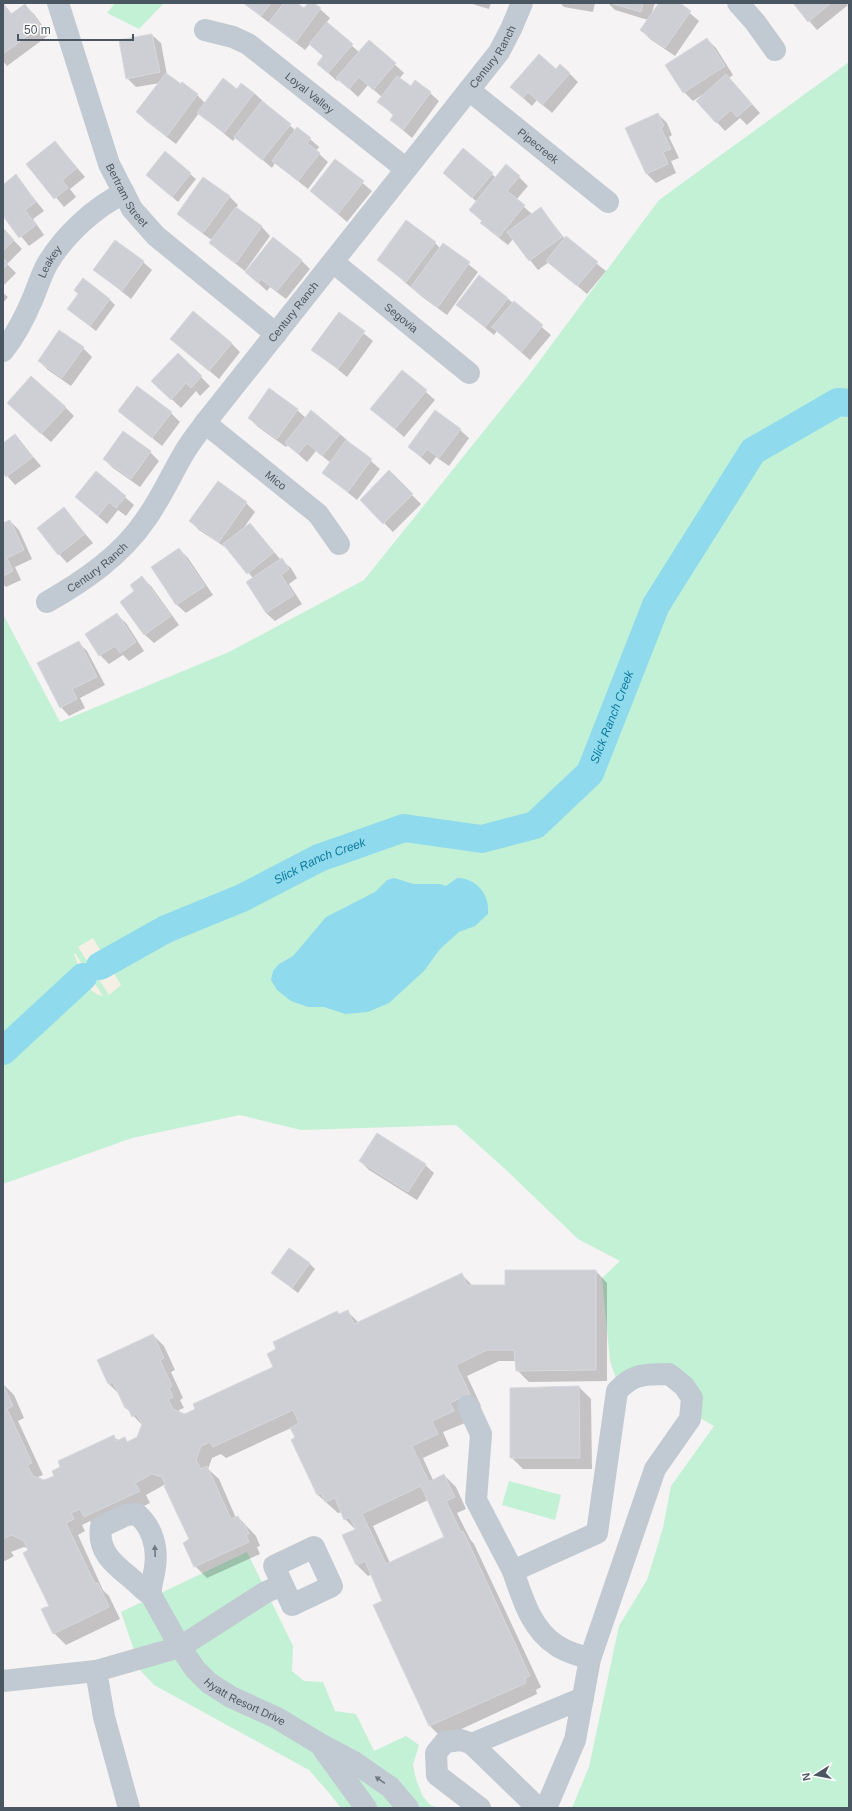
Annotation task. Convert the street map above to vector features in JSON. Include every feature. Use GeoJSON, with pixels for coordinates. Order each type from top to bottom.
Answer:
{"type":"FeatureCollection","features":[{"type":"Feature","properties":{"kind":"street","name":"Bertram Street"},"geometry":{"type":"LineString","coordinates":[[58,3],[109,164],[132,209],[156,236],[276,334]]}},
{"type":"Feature","properties":{"kind":"street","name":"Century Ranch"},"geometry":{"type":"LineString","coordinates":[[47,602],[92,573],[116,553],[145,520],[166,489],[184,452],[205,423],[499,52],[511,30],[522,3]]}},
{"type":"Feature","properties":{"kind":"street"},"geometry":{"type":"LineString","coordinates":[[738,3],[755,22],[775,50]]}},
{"type":"Feature","properties":{"kind":"street","name":"Loyal Valley"},"geometry":{"type":"LineString","coordinates":[[205,30],[233,37],[248,44],[406,169]]}},
{"type":"Feature","properties":{"kind":"street","name":"Pipecreek"},"geometry":{"type":"LineString","coordinates":[[469,90],[608,202]]}},
{"type":"Feature","properties":{"kind":"street","name":"Leakey"},"geometry":{"type":"LineString","coordinates":[[3,352],[21,324],[48,261],[67,238],[102,206],[124,193]]}},
{"type":"Feature","properties":{"kind":"street","name":"Segovia"},"geometry":{"type":"LineString","coordinates":[[334,262],[469,373]]}},
{"type":"Feature","properties":{"kind":"street","name":"Mico"},"geometry":{"type":"LineString","coordinates":[[205,423],[318,514],[339,544]]}},
{"type":"Feature","properties":{"kind":"street"},"geometry":{"type":"LineString","coordinates":[[546,1808],[575,1740],[590,1659],[630,1546],[655,1469],[690,1419],[692,1398],[684,1386],[669,1374],[638,1375],[627,1380],[617,1391],[597,1533]]}},
{"type":"Feature","properties":{"kind":"street"},"geometry":{"type":"LineString","coordinates":[[468,1406],[481,1434],[476,1500],[513,1571],[526,1607],[544,1634],[556,1646],[590,1659]]}},
{"type":"Feature","properties":{"kind":"street"},"geometry":{"type":"LineString","coordinates":[[513,1571],[597,1533],[630,1546]]}},
{"type":"Feature","properties":{"kind":"street"},"geometry":{"type":"LineString","coordinates":[[3,1681],[96,1671],[180,1646],[266,1592],[282,1585]]}},
{"type":"Feature","properties":{"kind":"street","name":"Hyatt Resort Drive"},"geometry":{"type":"LineString","coordinates":[[151,1595],[195,1669],[209,1683],[231,1696],[277,1718],[320,1744],[354,1762],[390,1787],[408,1808]]}},
{"type":"Feature","properties":{"kind":"street"},"geometry":{"type":"LineString","coordinates":[[96,1671],[104,1717],[129,1808]]}},
{"type":"Feature","properties":{"kind":"street"},"geometry":{"type":"LineString","coordinates":[[472,1744],[583,1698]]}},
{"type":"Feature","properties":{"kind":"street"},"geometry":{"type":"LineString","coordinates":[[480,1808],[437,1774],[436,1753],[445,1742],[461,1740],[472,1744],[538,1808]]}},
{"type":"Feature","properties":{"kind":"street","name":"Hyatt Resort Drive"},"geometry":{"type":"LineString","coordinates":[[320,1744],[366,1808]]}},
{"type":"Feature","properties":{"kind":"green space"},"geometry":{"type":"Polygon","coordinates":[[[115,3],[164,3],[139,29],[107,13],[115,3]]]}},
{"type":"Feature","properties":{"kind":"green space"},"geometry":{"type":"Polygon","coordinates":[[[849,62],[849,1808],[572,1808],[589,1767],[619,1626],[647,1580],[663,1528],[671,1486],[714,1426],[700,1418],[696,1386],[617,1381],[610,1361],[602,1278],[620,1261],[578,1239],[504,1168],[456,1125],[301,1130],[240,1115],[132,1138],[3,1184],[3,614],[60,722],[229,652],[364,580],[529,375],[659,200],[849,62]]]}},
{"type":"Feature","properties":{"kind":"green space"},"geometry":{"type":"Polygon","coordinates":[[[509,1481],[561,1495],[555,1520],[502,1505],[509,1481]]]}},
{"type":"Feature","properties":{"kind":"green space"},"geometry":{"type":"Polygon","coordinates":[[[247,1552],[293,1646],[292,1671],[304,1681],[323,1682],[335,1711],[356,1714],[374,1751],[406,1736],[419,1745],[413,1765],[416,1779],[422,1795],[430,1805],[439,1808],[341,1808],[309,1770],[154,1685],[141,1671],[121,1612],[247,1552]]]}},
{"type":"Feature","properties":{"kind":"sand"},"geometry":{"type":"Polygon","coordinates":[[[93,938],[121,985],[109,995],[78,947],[93,938]]]}},
{"type":"Feature","properties":{"kind":"sand"},"geometry":{"type":"Polygon","coordinates":[[[75,953],[103,996],[92,990],[84,979],[78,966],[75,953]]]}},
{"type":"Feature","properties":{"kind":"water"},"geometry":{"type":"Polygon","coordinates":[[[394,878],[414,884],[440,884],[446,886],[457,878],[471,881],[481,889],[484,894],[487,900],[488,914],[475,926],[459,932],[440,949],[424,971],[389,1003],[368,1012],[345,1014],[324,1007],[308,1007],[291,1001],[277,990],[271,980],[273,971],[279,964],[293,956],[326,917],[375,892],[387,880],[394,878]]]}},
{"type":"Feature","properties":{"kind":"building"},"geometry":{"type":"Polygon","coordinates":[[[3,3],[11,14],[25,4],[41,26],[3,54],[3,3]]]}},
{"type":"Feature","properties":{"kind":"building"},"geometry":{"type":"Polygon","coordinates":[[[245,3],[271,3],[261,16],[245,3]]]}},
{"type":"Feature","properties":{"kind":"building"},"geometry":{"type":"Polygon","coordinates":[[[284,3],[297,3],[304,8],[308,3],[314,3],[321,8],[296,42],[269,22],[284,3]]]}},
{"type":"Feature","properties":{"kind":"building"},"geometry":{"type":"Polygon","coordinates":[[[610,3],[643,3],[641,12],[610,3]]]}},
{"type":"Feature","properties":{"kind":"building"},"geometry":{"type":"Polygon","coordinates":[[[659,3],[680,3],[691,11],[665,48],[640,30],[659,3]]]}},
{"type":"Feature","properties":{"kind":"building"},"geometry":{"type":"Polygon","coordinates":[[[793,3],[831,3],[808,22],[793,3]]]}},
{"type":"Feature","properties":{"kind":"building"},"geometry":{"type":"Polygon","coordinates":[[[327,22],[353,44],[328,73],[317,64],[323,56],[309,44],[327,22]]]}},
{"type":"Feature","properties":{"kind":"building"},"geometry":{"type":"Polygon","coordinates":[[[152,34],[160,72],[126,79],[119,40],[152,34]]]}},
{"type":"Feature","properties":{"kind":"building"},"geometry":{"type":"Polygon","coordinates":[[[707,38],[725,66],[683,93],[665,65],[707,38]]]}},
{"type":"Feature","properties":{"kind":"building"},"geometry":{"type":"Polygon","coordinates":[[[369,40],[396,63],[373,90],[359,77],[349,89],[336,78],[369,40]]]}},
{"type":"Feature","properties":{"kind":"building"},"geometry":{"type":"Polygon","coordinates":[[[539,54],[556,69],[560,64],[570,73],[542,105],[528,92],[523,98],[510,87],[539,54]]]}},
{"type":"Feature","properties":{"kind":"building"},"geometry":{"type":"Polygon","coordinates":[[[166,73],[181,84],[182,82],[198,94],[167,136],[136,112],[166,73]]]}},
{"type":"Feature","properties":{"kind":"building"},"geometry":{"type":"Polygon","coordinates":[[[726,74],[752,104],[737,117],[731,110],[716,123],[696,101],[726,74]]]}},
{"type":"Feature","properties":{"kind":"building"},"geometry":{"type":"Polygon","coordinates":[[[397,76],[411,86],[415,80],[431,92],[403,130],[390,120],[394,114],[377,102],[397,76]]]}},
{"type":"Feature","properties":{"kind":"building"},"geometry":{"type":"Polygon","coordinates":[[[223,78],[237,89],[241,83],[254,93],[224,133],[197,113],[223,78]]]}},
{"type":"Feature","properties":{"kind":"building"},"geometry":{"type":"Polygon","coordinates":[[[262,101],[291,124],[262,160],[234,137],[262,101]]]}},
{"type":"Feature","properties":{"kind":"building"},"geometry":{"type":"Polygon","coordinates":[[[658,113],[664,126],[661,128],[671,149],[663,152],[668,164],[646,174],[625,128],[658,113]]]}},
{"type":"Feature","properties":{"kind":"building"},"geometry":{"type":"Polygon","coordinates":[[[297,127],[311,138],[307,143],[320,153],[298,181],[272,161],[297,127]]]}},
{"type":"Feature","properties":{"kind":"building"},"geometry":{"type":"Polygon","coordinates":[[[55,141],[77,168],[62,180],[68,188],[54,199],[26,164],[55,141]]]}},
{"type":"Feature","properties":{"kind":"building"},"geometry":{"type":"Polygon","coordinates":[[[463,148],[493,173],[472,198],[443,173],[463,148]]]}},
{"type":"Feature","properties":{"kind":"building"},"geometry":{"type":"Polygon","coordinates":[[[165,151],[191,173],[172,197],[146,175],[165,151]]]}},
{"type":"Feature","properties":{"kind":"building"},"geometry":{"type":"Polygon","coordinates":[[[335,159],[364,181],[338,214],[310,191],[335,159]]]}},
{"type":"Feature","properties":{"kind":"building"},"geometry":{"type":"Polygon","coordinates":[[[506,164],[520,176],[507,191],[525,205],[499,237],[480,223],[482,221],[469,210],[506,164]]]}},
{"type":"Feature","properties":{"kind":"building"},"geometry":{"type":"Polygon","coordinates":[[[16,174],[36,202],[25,210],[36,225],[19,238],[3,216],[3,185],[16,174]]]}},
{"type":"Feature","properties":{"kind":"building"},"geometry":{"type":"Polygon","coordinates":[[[203,177],[230,196],[203,233],[177,214],[203,177]]]}},
{"type":"Feature","properties":{"kind":"building"},"geometry":{"type":"Polygon","coordinates":[[[236,207],[262,226],[236,263],[209,243],[236,207]]]}},
{"type":"Feature","properties":{"kind":"building"},"geometry":{"type":"Polygon","coordinates":[[[541,207],[562,237],[529,261],[507,232],[541,207]]]}},
{"type":"Feature","properties":{"kind":"building"},"geometry":{"type":"Polygon","coordinates":[[[406,220],[436,242],[406,282],[377,260],[406,220]]]}},
{"type":"Feature","properties":{"kind":"building"},"geometry":{"type":"Polygon","coordinates":[[[3,228],[14,240],[3,251],[3,228]]]}},
{"type":"Feature","properties":{"kind":"building"},"geometry":{"type":"Polygon","coordinates":[[[566,236],[598,262],[577,286],[546,261],[566,236]]]}},
{"type":"Feature","properties":{"kind":"building"},"geometry":{"type":"Polygon","coordinates":[[[273,237],[302,260],[277,291],[261,279],[258,283],[245,272],[273,237]]]}},
{"type":"Feature","properties":{"kind":"building"},"geometry":{"type":"Polygon","coordinates":[[[115,240],[144,261],[122,291],[93,270],[115,240]]]}},
{"type":"Feature","properties":{"kind":"building"},"geometry":{"type":"Polygon","coordinates":[[[443,243],[470,262],[438,307],[411,287],[443,243]]]}},
{"type":"Feature","properties":{"kind":"building"},"geometry":{"type":"Polygon","coordinates":[[[3,258],[8,264],[3,269],[3,258]]]}},
{"type":"Feature","properties":{"kind":"building"},"geometry":{"type":"Polygon","coordinates":[[[479,275],[508,298],[485,327],[456,305],[479,275]]]}},
{"type":"Feature","properties":{"kind":"building"},"geometry":{"type":"Polygon","coordinates":[[[83,278],[110,299],[90,326],[67,309],[78,294],[74,290],[83,278]]]}},
{"type":"Feature","properties":{"kind":"building"},"geometry":{"type":"Polygon","coordinates":[[[514,301],[543,325],[521,352],[492,327],[514,301]]]}},
{"type":"Feature","properties":{"kind":"building"},"geometry":{"type":"Polygon","coordinates":[[[193,311],[232,343],[209,371],[170,339],[193,311]]]}},
{"type":"Feature","properties":{"kind":"building"},"geometry":{"type":"Polygon","coordinates":[[[339,312],[365,331],[338,369],[311,350],[339,312]]]}},
{"type":"Feature","properties":{"kind":"building"},"geometry":{"type":"Polygon","coordinates":[[[59,330],[84,347],[62,378],[38,361],[59,330]]]}},
{"type":"Feature","properties":{"kind":"building"},"geometry":{"type":"Polygon","coordinates":[[[178,353],[202,376],[191,388],[186,383],[171,400],[151,381],[178,353]]]}},
{"type":"Feature","properties":{"kind":"building"},"geometry":{"type":"Polygon","coordinates":[[[402,370],[427,390],[395,429],[370,409],[402,370]]]}},
{"type":"Feature","properties":{"kind":"building"},"geometry":{"type":"Polygon","coordinates":[[[31,376],[66,407],[41,434],[7,403],[31,376]]]}},
{"type":"Feature","properties":{"kind":"building"},"geometry":{"type":"Polygon","coordinates":[[[137,386],[172,412],[152,438],[118,411],[137,386]]]}},
{"type":"Feature","properties":{"kind":"building"},"geometry":{"type":"Polygon","coordinates":[[[269,388],[298,409],[277,439],[248,418],[269,388]]]}},
{"type":"Feature","properties":{"kind":"building"},"geometry":{"type":"Polygon","coordinates":[[[311,410],[340,434],[322,456],[307,443],[298,454],[285,443],[311,410]]]}},
{"type":"Feature","properties":{"kind":"building"},"geometry":{"type":"Polygon","coordinates":[[[435,410],[461,429],[439,458],[427,449],[421,457],[408,447],[435,410]]]}},
{"type":"Feature","properties":{"kind":"building"},"geometry":{"type":"Polygon","coordinates":[[[123,431],[151,451],[131,479],[103,459],[123,431]]]}},
{"type":"Feature","properties":{"kind":"building"},"geometry":{"type":"Polygon","coordinates":[[[15,434],[33,457],[6,477],[3,473],[3,443],[15,434]]]}},
{"type":"Feature","properties":{"kind":"building"},"geometry":{"type":"Polygon","coordinates":[[[346,440],[372,459],[348,492],[322,473],[346,440]]]}},
{"type":"Feature","properties":{"kind":"building"},"geometry":{"type":"Polygon","coordinates":[[[389,470],[413,494],[383,524],[360,500],[389,470]]]}},
{"type":"Feature","properties":{"kind":"building"},"geometry":{"type":"Polygon","coordinates":[[[96,471],[126,496],[116,508],[109,502],[98,516],[75,497],[96,471]]]}},
{"type":"Feature","properties":{"kind":"building"},"geometry":{"type":"Polygon","coordinates":[[[218,481],[247,502],[219,542],[189,521],[218,481]]]}},
{"type":"Feature","properties":{"kind":"building"},"geometry":{"type":"Polygon","coordinates":[[[64,507],[85,534],[58,555],[37,528],[64,507]]]}},
{"type":"Feature","properties":{"kind":"building"},"geometry":{"type":"Polygon","coordinates":[[[10,520],[24,550],[7,558],[13,571],[3,576],[3,523],[10,520]]]}},
{"type":"Feature","properties":{"kind":"building"},"geometry":{"type":"Polygon","coordinates":[[[250,523],[274,552],[247,574],[223,544],[250,523]]]}},
{"type":"Feature","properties":{"kind":"building"},"geometry":{"type":"Polygon","coordinates":[[[179,548],[205,586],[176,605],[151,567],[179,548]]]}},
{"type":"Feature","properties":{"kind":"building"},"geometry":{"type":"Polygon","coordinates":[[[282,558],[289,569],[281,575],[294,595],[266,613],[246,582],[282,558]]]}},
{"type":"Feature","properties":{"kind":"building"},"geometry":{"type":"Polygon","coordinates":[[[142,576],[171,616],[144,635],[120,602],[134,591],[130,585],[142,576]]]}},
{"type":"Feature","properties":{"kind":"building"},"geometry":{"type":"Polygon","coordinates":[[[117,613],[136,642],[120,653],[115,646],[99,656],[85,634],[117,613]]]}},
{"type":"Feature","properties":{"kind":"building"},"geometry":{"type":"Polygon","coordinates":[[[79,641],[97,677],[72,689],[77,699],[60,708],[37,663],[79,641]]]}},
{"type":"Feature","properties":{"kind":"building"},"geometry":{"type":"Polygon","coordinates":[[[377,1133],[426,1164],[408,1192],[359,1161],[377,1133]]]}},
{"type":"Feature","properties":{"kind":"building"},"geometry":{"type":"Polygon","coordinates":[[[289,1248],[310,1263],[292,1288],[271,1273],[289,1248]]]}},
{"type":"Feature","properties":{"kind":"building"},"geometry":{"type":"Polygon","coordinates":[[[505,1270],[596,1270],[596,1370],[516,1371],[514,1350],[487,1350],[456,1365],[470,1394],[450,1403],[454,1411],[432,1421],[438,1434],[412,1446],[429,1482],[444,1474],[455,1497],[446,1501],[461,1532],[463,1531],[530,1676],[525,1678],[526,1683],[429,1726],[373,1605],[382,1601],[365,1561],[356,1565],[342,1535],[356,1529],[349,1517],[344,1520],[335,1498],[325,1502],[321,1493],[317,1495],[291,1440],[295,1437],[290,1428],[299,1423],[293,1410],[213,1447],[210,1442],[201,1446],[196,1460],[201,1469],[207,1466],[231,1519],[238,1516],[242,1525],[244,1523],[249,1534],[246,1535],[249,1542],[194,1567],[183,1543],[189,1539],[164,1486],[166,1486],[162,1477],[152,1474],[135,1483],[140,1491],[84,1517],[80,1509],[71,1513],[74,1519],[66,1523],[95,1584],[98,1583],[109,1607],[53,1634],[41,1609],[49,1606],[23,1553],[28,1550],[23,1540],[11,1535],[3,1539],[3,1384],[13,1406],[7,1409],[32,1463],[27,1465],[33,1476],[44,1480],[54,1476],[52,1471],[60,1467],[58,1461],[114,1435],[116,1441],[125,1437],[127,1442],[137,1437],[142,1424],[136,1414],[132,1417],[128,1408],[125,1408],[113,1382],[108,1384],[97,1360],[153,1334],[164,1358],[160,1360],[172,1386],[169,1388],[173,1397],[168,1399],[173,1409],[185,1414],[195,1409],[193,1404],[273,1367],[267,1354],[276,1349],[273,1342],[337,1311],[339,1314],[348,1310],[354,1324],[462,1273],[467,1285],[505,1285],[505,1270]],[[421,1486],[362,1514],[386,1564],[444,1537],[421,1486]]]}},
{"type":"Feature","properties":{"kind":"building"},"geometry":{"type":"Polygon","coordinates":[[[579,1386],[580,1458],[510,1458],[510,1388],[579,1386]]]}},
{"type":"Feature","properties":{"kind":"waterway","name":"Slick Ranch Creek"},"geometry":{"type":"LineString","coordinates":[[100,966],[166,929],[242,898],[319,858],[404,828],[482,839],[535,825],[590,773],[656,605],[753,451],[838,402],[849,403]]}},
{"type":"Feature","properties":{"kind":"waterway","name":"Slick Ranch Creek"},"geometry":{"type":"LineString","coordinates":[[3,1051],[83,977]]}}]}
